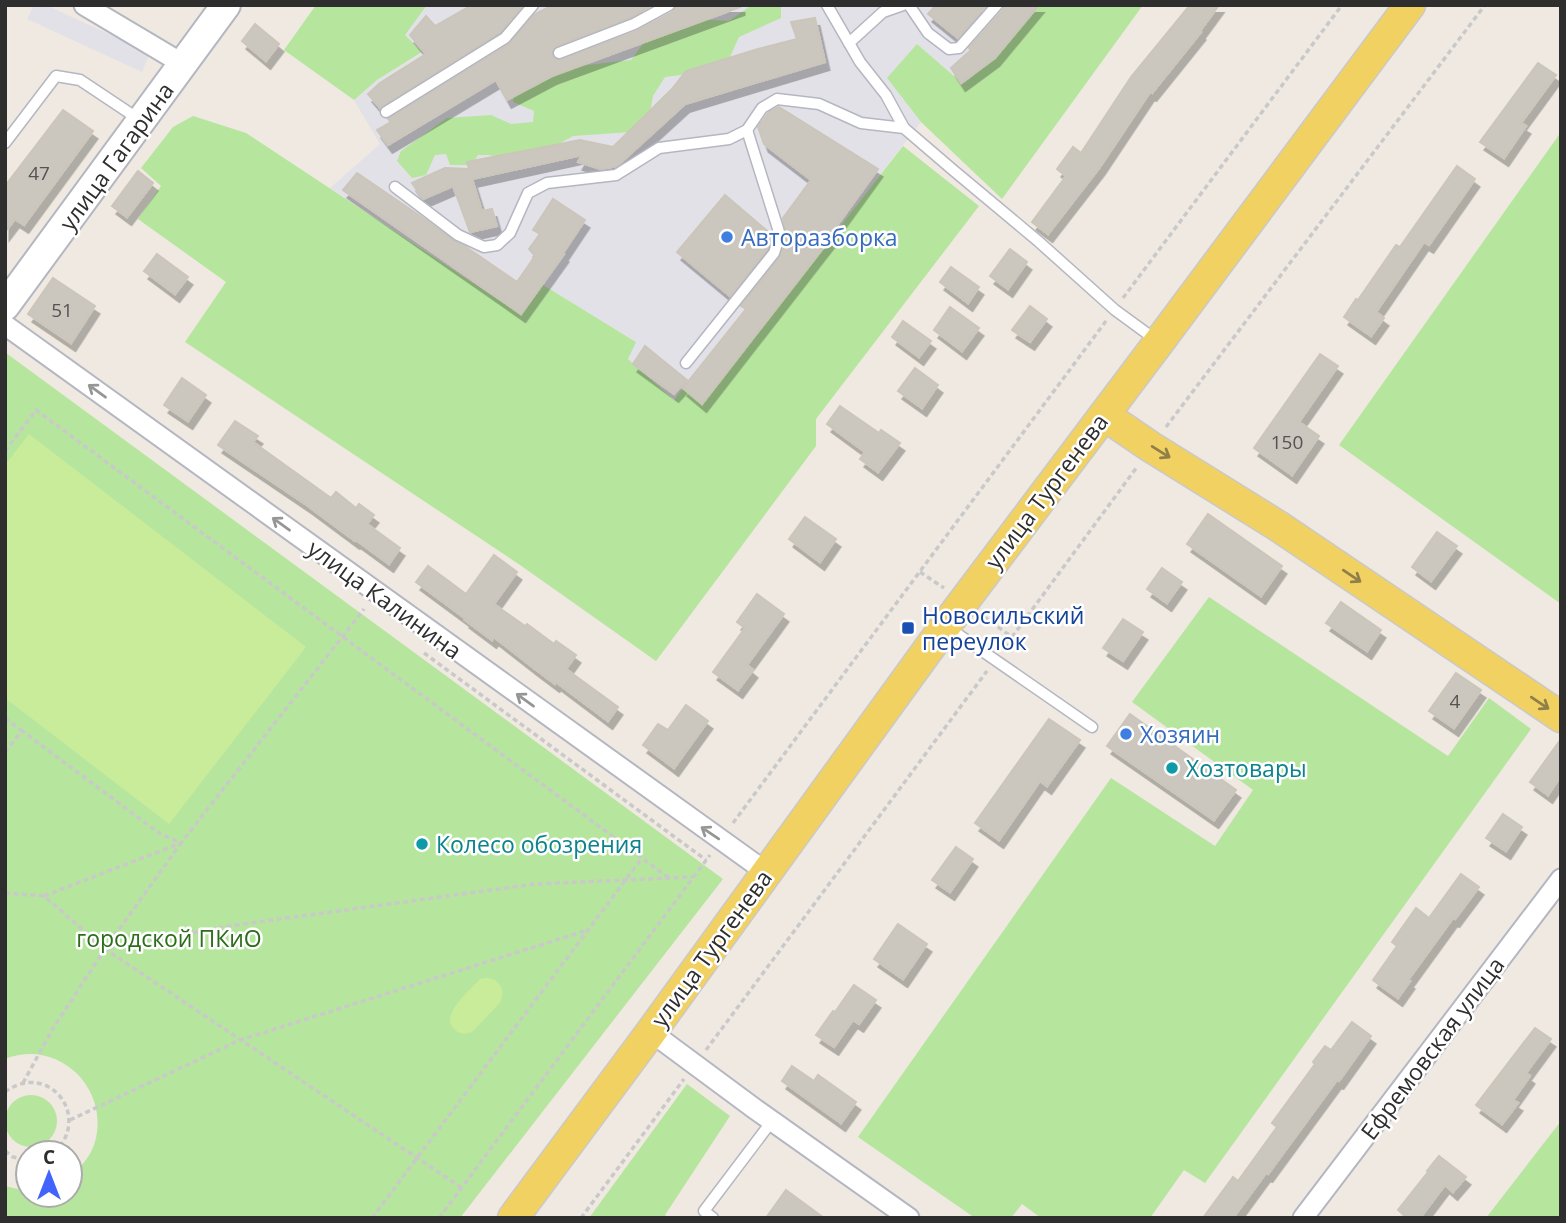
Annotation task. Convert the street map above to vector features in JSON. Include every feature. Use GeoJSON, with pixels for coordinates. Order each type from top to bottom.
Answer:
{"type":"FeatureCollection","features":[{"type":"Feature","properties":{"kind":"main road","name":"улица Тургенева"},"geometry":{"type":"LineString","coordinates":[[513,1218],[946,625],[1410,5]]}},
{"type":"Feature","properties":{"kind":"main road"},"geometry":{"type":"LineString","coordinates":[[1104,415],[1278,526],[1561,717]]}},
{"type":"Feature","properties":{"kind":"street"},"geometry":{"type":"LineString","coordinates":[[84,5],[183,64]]}},
{"type":"Feature","properties":{"kind":"street","name":"улица Гагарина"},"geometry":{"type":"LineString","coordinates":[[5,306],[226,5]]}},
{"type":"Feature","properties":{"kind":"street","name":"улица Калинина"},"geometry":{"type":"LineString","coordinates":[[5,325],[766,872]]}},
{"type":"Feature","properties":{"kind":"street","name":"Ефремовская улица"},"geometry":{"type":"LineString","coordinates":[[1303,1218],[1561,879]]}},
{"type":"Feature","properties":{"kind":"street"},"geometry":{"type":"LineString","coordinates":[[651,1032],[909,1218]]}},
{"type":"Feature","properties":{"kind":"lane"},"geometry":{"type":"LineString","coordinates":[[386,112],[505,38],[533,5]]}},
{"type":"Feature","properties":{"kind":"lane"},"geometry":{"type":"LineString","coordinates":[[559,53],[634,24],[669,5]]}},
{"type":"Feature","properties":{"kind":"lane"},"geometry":{"type":"LineString","coordinates":[[827,5],[860,62],[886,95],[904,128],[1115,310],[1159,342]]}},
{"type":"Feature","properties":{"kind":"lane"},"geometry":{"type":"LineString","coordinates":[[849,43],[883,12],[903,5]]}},
{"type":"Feature","properties":{"kind":"lane"},"geometry":{"type":"LineString","coordinates":[[909,5],[928,33],[949,49],[959,48],[997,5]]}},
{"type":"Feature","properties":{"kind":"lane"},"geometry":{"type":"LineString","coordinates":[[5,143],[56,75],[80,80],[141,121]]}},
{"type":"Feature","properties":{"kind":"lane"},"geometry":{"type":"LineString","coordinates":[[395,187],[458,235],[484,247],[497,245],[510,233],[528,193],[547,183],[616,175],[659,148],[729,139],[747,130],[762,107],[777,99],[819,104],[861,122],[904,128]]}},
{"type":"Feature","properties":{"kind":"lane"},"geometry":{"type":"LineString","coordinates":[[686,363],[774,253],[780,235],[747,130]]}},
{"type":"Feature","properties":{"kind":"lane"},"geometry":{"type":"LineString","coordinates":[[946,625],[1092,727]]}},
{"type":"Feature","properties":{"kind":"lane"},"geometry":{"type":"LineString","coordinates":[[713,1218],[704,1211],[772,1121]]}},
{"type":"Feature","properties":{"kind":"path"},"geometry":{"type":"LineString","coordinates":[[439,1218],[1342,5]]}},
{"type":"Feature","properties":{"kind":"path"},"geometry":{"type":"LineString","coordinates":[[581,1218],[1151,447],[1485,5]]}},
{"type":"Feature","properties":{"kind":"path"},"geometry":{"type":"LineString","coordinates":[[5,451],[36,410],[669,878]]}},
{"type":"Feature","properties":{"kind":"path"},"geometry":{"type":"LineString","coordinates":[[920,572],[1012,637]]}},
{"type":"Feature","properties":{"kind":"path"},"geometry":{"type":"LineString","coordinates":[[23,1083],[52,1030],[105,949],[181,843],[363,609]]}},
{"type":"Feature","properties":{"kind":"path"},"geometry":{"type":"LineString","coordinates":[[5,718],[159,833],[181,843]]}},
{"type":"Feature","properties":{"kind":"path"},"geometry":{"type":"LineString","coordinates":[[5,752],[22,731]]}},
{"type":"Feature","properties":{"kind":"path"},"geometry":{"type":"LineString","coordinates":[[5,893],[44,896],[181,843]]}},
{"type":"Feature","properties":{"kind":"path"},"geometry":{"type":"LineString","coordinates":[[372,1218],[642,858]]}},
{"type":"Feature","properties":{"kind":"path"},"geometry":{"type":"LineString","coordinates":[[105,949],[229,926],[522,886],[695,877]]}},
{"type":"Feature","properties":{"kind":"path"},"geometry":{"type":"LineString","coordinates":[[44,896],[105,949],[461,1188]]}},
{"type":"Feature","properties":{"kind":"path"},"geometry":{"type":"LineString","coordinates":[[70,1120],[240,1040],[588,930]]}},
{"type":"Feature","properties":{"kind":"path"},"geometry":{"type":"LineString","coordinates":[[5,1092],[23,1083],[50,1087],[67,1107],[70,1120],[66,1139]]}},
{"type":"Feature","properties":{"kind":"shaded area"},"geometry":{"type":"Polygon","coordinates":[[[34,5],[46,5],[150,53],[142,72],[27,19],[34,5]]]}},
{"type":"Feature","properties":{"kind":"shaded area"},"geometry":{"type":"Polygon","coordinates":[[[427,5],[1038,5],[995,58],[963,84],[887,78],[921,122],[702,404],[674,400],[628,359],[635,341],[543,286],[521,314],[330,188],[380,144],[354,100],[377,80],[422,53],[404,35],[427,5]]]}},
{"type":"Feature","properties":{"kind":"green space"},"geometry":{"type":"Polygon","coordinates":[[[316,5],[427,5],[405,35],[422,52],[377,80],[354,100],[284,50],[316,5]]]}},
{"type":"Feature","properties":{"kind":"green space"},"geometry":{"type":"Polygon","coordinates":[[[752,5],[781,5],[781,18],[739,37],[730,57],[711,71],[665,77],[653,96],[649,119],[631,132],[573,136],[524,163],[478,155],[472,165],[450,165],[446,154],[435,155],[426,175],[412,178],[397,161],[401,151],[447,118],[491,115],[511,124],[533,122],[534,111],[513,102],[514,91],[552,69],[631,60],[651,33],[696,19],[729,21],[752,5]]]}},
{"type":"Feature","properties":{"kind":"green space"},"geometry":{"type":"Polygon","coordinates":[[[1038,5],[1143,5],[1002,199],[921,122],[887,78],[917,44],[963,84],[995,58],[1038,5]]]}},
{"type":"Feature","properties":{"kind":"green space"},"geometry":{"type":"Polygon","coordinates":[[[193,116],[246,133],[520,314],[543,285],[636,342],[628,359],[674,400],[683,388],[702,403],[903,146],[979,206],[816,419],[816,446],[656,661],[520,565],[185,342],[226,282],[138,219],[161,186],[141,168],[173,127],[193,116]]]}},
{"type":"Feature","properties":{"kind":"green space"},"geometry":{"type":"Polygon","coordinates":[[[1561,132],[1561,604],[1339,445],[1561,132]]]}},
{"type":"Feature","properties":{"kind":"green space","name":"городской ПКиО"},"geometry":{"type":"Polygon","coordinates":[[[6,353],[723,879],[460,1218],[5,1218],[5,1186],[14,1188],[14,1209],[84,1209],[84,1162],[95,1142],[98,1122],[95,1103],[76,1072],[61,1062],[44,1056],[25,1054],[5,1059],[6,353]]]}},
{"type":"Feature","properties":{"kind":"green space"},"geometry":{"type":"Polygon","coordinates":[[[29,434],[306,647],[169,824],[5,698],[5,465],[29,434]]]}},
{"type":"Feature","properties":{"kind":"green space"},"geometry":{"type":"Polygon","coordinates":[[[1209,597],[1448,756],[1489,698],[1531,729],[1205,1183],[1184,1170],[1150,1218],[1041,1218],[1022,1204],[1011,1218],[975,1218],[858,1137],[1111,778],[1215,846],[1253,790],[1132,702],[1209,597]]]}},
{"type":"Feature","properties":{"kind":"green space"},"geometry":{"type":"Polygon","coordinates":[[[480,979],[498,982],[502,989],[500,1003],[472,1032],[459,1033],[451,1024],[453,1011],[469,990],[480,979]]]}},
{"type":"Feature","properties":{"kind":"green space"},"geometry":{"type":"Polygon","coordinates":[[[687,1084],[730,1116],[665,1215],[669,1218],[589,1218],[687,1084]]]}},
{"type":"Feature","properties":{"kind":"green space"},"geometry":{"type":"Polygon","coordinates":[[[21,1097],[41,1097],[55,1111],[55,1131],[49,1139],[14,1140],[7,1131],[7,1111],[21,1097]]]}},
{"type":"Feature","properties":{"kind":"green space"},"geometry":{"type":"Polygon","coordinates":[[[1561,1121],[1561,1218],[1486,1218],[1561,1121]]]}},
{"type":"Feature","properties":{"kind":"building"},"geometry":{"type":"Polygon","coordinates":[[[472,5],[519,5],[521,8],[500,32],[380,108],[368,94],[380,83],[426,54],[410,35],[426,16],[435,26],[472,5]]]}},
{"type":"Feature","properties":{"kind":"building"},"geometry":{"type":"Polygon","coordinates":[[[553,5],[653,5],[631,17],[556,46],[552,55],[559,60],[637,31],[673,12],[676,5],[740,7],[552,76],[507,100],[496,80],[388,145],[377,130],[391,122],[388,119],[509,44],[535,14],[553,5]]]}},
{"type":"Feature","properties":{"kind":"building"},"geometry":{"type":"Polygon","coordinates":[[[936,5],[987,5],[958,38],[928,14],[936,5]]]}},
{"type":"Feature","properties":{"kind":"building"},"geometry":{"type":"Polygon","coordinates":[[[1004,5],[1039,5],[995,58],[961,83],[951,68],[971,50],[969,48],[1003,10],[1004,5]]]}},
{"type":"Feature","properties":{"kind":"building"},"geometry":{"type":"Polygon","coordinates":[[[1190,5],[1219,5],[1201,32],[1152,93],[1150,92],[1100,167],[1048,234],[1032,222],[1066,176],[1057,169],[1073,147],[1081,153],[1131,77],[1190,5]]]}},
{"type":"Feature","properties":{"kind":"building"},"geometry":{"type":"Polygon","coordinates":[[[815,18],[825,62],[685,104],[617,166],[601,169],[578,162],[582,155],[472,179],[482,211],[492,209],[497,226],[470,232],[453,186],[423,199],[412,183],[445,168],[469,169],[467,162],[580,140],[613,147],[672,89],[686,71],[797,39],[791,22],[815,18]]]}},
{"type":"Feature","properties":{"kind":"building"},"geometry":{"type":"Polygon","coordinates":[[[255,24],[279,44],[266,61],[242,41],[255,24]]]}},
{"type":"Feature","properties":{"kind":"building"},"geometry":{"type":"Polygon","coordinates":[[[1538,63],[1556,75],[1521,123],[1526,126],[1504,158],[1480,142],[1538,63]]]}},
{"type":"Feature","properties":{"kind":"building"},"geometry":{"type":"Polygon","coordinates":[[[779,107],[878,169],[836,227],[838,229],[702,404],[683,388],[746,309],[741,306],[780,257],[787,237],[783,218],[811,180],[764,144],[758,127],[769,112],[779,107]]]}},
{"type":"Feature","properties":{"kind":"building"},"geometry":{"type":"Polygon","coordinates":[[[63,110],[93,131],[24,225],[15,219],[5,232],[5,186],[63,110]]]}},
{"type":"Feature","properties":{"kind":"building"},"geometry":{"type":"Polygon","coordinates":[[[1457,166],[1475,179],[1429,245],[1424,242],[1376,312],[1384,318],[1371,336],[1344,317],[1396,245],[1400,247],[1457,166]]]}},
{"type":"Feature","properties":{"kind":"building"},"geometry":{"type":"Polygon","coordinates":[[[138,171],[153,183],[127,217],[112,206],[138,171]]]}},
{"type":"Feature","properties":{"kind":"building"},"geometry":{"type":"Polygon","coordinates":[[[357,173],[517,282],[535,256],[529,249],[540,234],[533,230],[553,199],[585,220],[521,314],[343,190],[357,173]]]}},
{"type":"Feature","properties":{"kind":"building"},"geometry":{"type":"Polygon","coordinates":[[[725,195],[772,235],[767,249],[730,296],[677,252],[725,195]]]}},
{"type":"Feature","properties":{"kind":"building"},"geometry":{"type":"Polygon","coordinates":[[[1010,249],[1027,262],[1008,289],[990,276],[1010,249]]]}},
{"type":"Feature","properties":{"kind":"building"},"geometry":{"type":"Polygon","coordinates":[[[157,254],[188,277],[175,294],[144,271],[157,254]]]}},
{"type":"Feature","properties":{"kind":"building"},"geometry":{"type":"Polygon","coordinates":[[[951,267],[979,287],[968,303],[940,282],[951,267]]]}},
{"type":"Feature","properties":{"kind":"building"},"geometry":{"type":"Polygon","coordinates":[[[53,278],[95,306],[71,343],[28,314],[53,278]]]}},
{"type":"Feature","properties":{"kind":"building"},"geometry":{"type":"Polygon","coordinates":[[[1030,306],[1047,319],[1030,342],[1012,330],[1030,306]]]}},
{"type":"Feature","properties":{"kind":"building"},"geometry":{"type":"Polygon","coordinates":[[[950,307],[979,328],[962,351],[934,330],[950,307]]]}},
{"type":"Feature","properties":{"kind":"building"},"geometry":{"type":"Polygon","coordinates":[[[903,321],[931,341],[919,357],[892,337],[903,321]]]}},
{"type":"Feature","properties":{"kind":"building"},"geometry":{"type":"Polygon","coordinates":[[[645,346],[687,380],[674,394],[633,364],[645,346]]]}},
{"type":"Feature","properties":{"kind":"building"},"geometry":{"type":"Polygon","coordinates":[[[1320,354],[1338,366],[1299,422],[1319,436],[1292,475],[1254,448],[1320,354]]]}},
{"type":"Feature","properties":{"kind":"building"},"geometry":{"type":"Polygon","coordinates":[[[915,368],[938,385],[922,408],[898,391],[915,368]]]}},
{"type":"Feature","properties":{"kind":"building"},"geometry":{"type":"Polygon","coordinates":[[[182,378],[206,395],[188,421],[164,405],[182,378]]]}},
{"type":"Feature","properties":{"kind":"building"},"geometry":{"type":"Polygon","coordinates":[[[840,406],[879,433],[881,430],[900,443],[878,472],[860,459],[865,452],[827,424],[840,406]]]}},
{"type":"Feature","properties":{"kind":"building"},"geometry":{"type":"Polygon","coordinates":[[[235,421],[258,436],[253,442],[331,498],[336,492],[356,508],[359,504],[374,515],[367,524],[400,548],[389,564],[218,445],[235,421]]]}},
{"type":"Feature","properties":{"kind":"building"},"geometry":{"type":"Polygon","coordinates":[[[1208,514],[1282,566],[1261,596],[1187,544],[1208,514]]]}},
{"type":"Feature","properties":{"kind":"building"},"geometry":{"type":"Polygon","coordinates":[[[805,517],[836,539],[820,562],[789,539],[805,517]]]}},
{"type":"Feature","properties":{"kind":"building"},"geometry":{"type":"Polygon","coordinates":[[[1437,532],[1457,546],[1431,581],[1412,567],[1437,532]]]}},
{"type":"Feature","properties":{"kind":"building"},"geometry":{"type":"Polygon","coordinates":[[[494,555],[517,572],[494,604],[525,626],[527,624],[554,644],[556,641],[576,655],[566,669],[618,707],[608,721],[494,637],[492,640],[416,582],[428,566],[466,594],[494,555]]]}},
{"type":"Feature","properties":{"kind":"building"},"geometry":{"type":"Polygon","coordinates":[[[1162,568],[1182,582],[1167,603],[1147,589],[1162,568]]]}},
{"type":"Feature","properties":{"kind":"building"},"geometry":{"type":"Polygon","coordinates":[[[757,594],[784,614],[747,665],[753,670],[738,690],[713,672],[745,628],[737,622],[757,594]]]}},
{"type":"Feature","properties":{"kind":"building"},"geometry":{"type":"Polygon","coordinates":[[[1341,602],[1381,630],[1367,651],[1326,623],[1341,602]]]}},
{"type":"Feature","properties":{"kind":"building"},"geometry":{"type":"Polygon","coordinates":[[[1123,619],[1143,632],[1123,661],[1103,648],[1123,619]]]}},
{"type":"Feature","properties":{"kind":"building"},"geometry":{"type":"Polygon","coordinates":[[[1456,673],[1481,690],[1454,728],[1429,711],[1456,673]]]}},
{"type":"Feature","properties":{"kind":"building"},"geometry":{"type":"Polygon","coordinates":[[[686,705],[708,721],[674,768],[643,745],[658,724],[668,730],[686,705]]]}},
{"type":"Feature","properties":{"kind":"building","name":"Хозтовары"},"geometry":{"type":"Polygon","coordinates":[[[1130,714],[1236,790],[1214,820],[1107,746],[1130,714]]]}},
{"type":"Feature","properties":{"kind":"building"},"geometry":{"type":"Polygon","coordinates":[[[1049,719],[1080,740],[1047,786],[1040,781],[999,840],[975,823],[1049,719]]]}},
{"type":"Feature","properties":{"kind":"building"},"geometry":{"type":"Polygon","coordinates":[[[1561,739],[1561,776],[1548,795],[1530,782],[1561,739]]]}},
{"type":"Feature","properties":{"kind":"building"},"geometry":{"type":"Polygon","coordinates":[[[1503,814],[1522,827],[1506,851],[1486,838],[1503,814]]]}},
{"type":"Feature","properties":{"kind":"building"},"geometry":{"type":"Polygon","coordinates":[[[956,847],[973,859],[950,892],[932,880],[956,847]]]}},
{"type":"Feature","properties":{"kind":"building"},"geometry":{"type":"Polygon","coordinates":[[[1461,874],[1479,887],[1455,919],[1453,918],[1398,998],[1373,980],[1397,946],[1392,942],[1416,908],[1429,918],[1461,874]]]}},
{"type":"Feature","properties":{"kind":"building"},"geometry":{"type":"Polygon","coordinates":[[[898,924],[927,944],[903,979],[874,959],[898,924]]]}},
{"type":"Feature","properties":{"kind":"building"},"geometry":{"type":"Polygon","coordinates":[[[854,985],[876,1000],[859,1024],[853,1020],[834,1047],[816,1035],[854,985]]]}},
{"type":"Feature","properties":{"kind":"building"},"geometry":{"type":"Polygon","coordinates":[[[1352,1022],[1371,1036],[1339,1081],[1337,1080],[1233,1218],[1203,1218],[1233,1177],[1238,1181],[1277,1127],[1272,1123],[1325,1046],[1331,1050],[1352,1022]]]}},
{"type":"Feature","properties":{"kind":"building"},"geometry":{"type":"Polygon","coordinates":[[[1535,1028],[1551,1039],[1526,1073],[1530,1076],[1513,1100],[1518,1103],[1502,1124],[1476,1105],[1535,1028]]]}},
{"type":"Feature","properties":{"kind":"building"},"geometry":{"type":"Polygon","coordinates":[[[792,1066],[814,1081],[818,1075],[856,1102],[841,1123],[782,1081],[792,1066]]]}},
{"type":"Feature","properties":{"kind":"building"},"geometry":{"type":"Polygon","coordinates":[[[1439,1156],[1466,1177],[1453,1192],[1445,1185],[1420,1218],[1407,1218],[1398,1210],[1439,1156]]]}},
{"type":"Feature","properties":{"kind":"building"},"geometry":{"type":"Polygon","coordinates":[[[786,1190],[824,1218],[766,1218],[786,1190]]]}},
{"type":"Feature","properties":{"kind":"place","name":"Авторазборка"},"geometry":{"type":"Point","coordinates":[727,237]}},
{"type":"Feature","properties":{"kind":"place","name":"Новосильский переулок"},"geometry":{"type":"Point","coordinates":[908,628]}},
{"type":"Feature","properties":{"kind":"place","name":"Хозяин"},"geometry":{"type":"Point","coordinates":[1126,734]}},
{"type":"Feature","properties":{"kind":"place","name":"Хозтовары"},"geometry":{"type":"Point","coordinates":[1172,768]}},
{"type":"Feature","properties":{"kind":"place","name":"Колесо обозрения"},"geometry":{"type":"Point","coordinates":[422,844]}}]}
